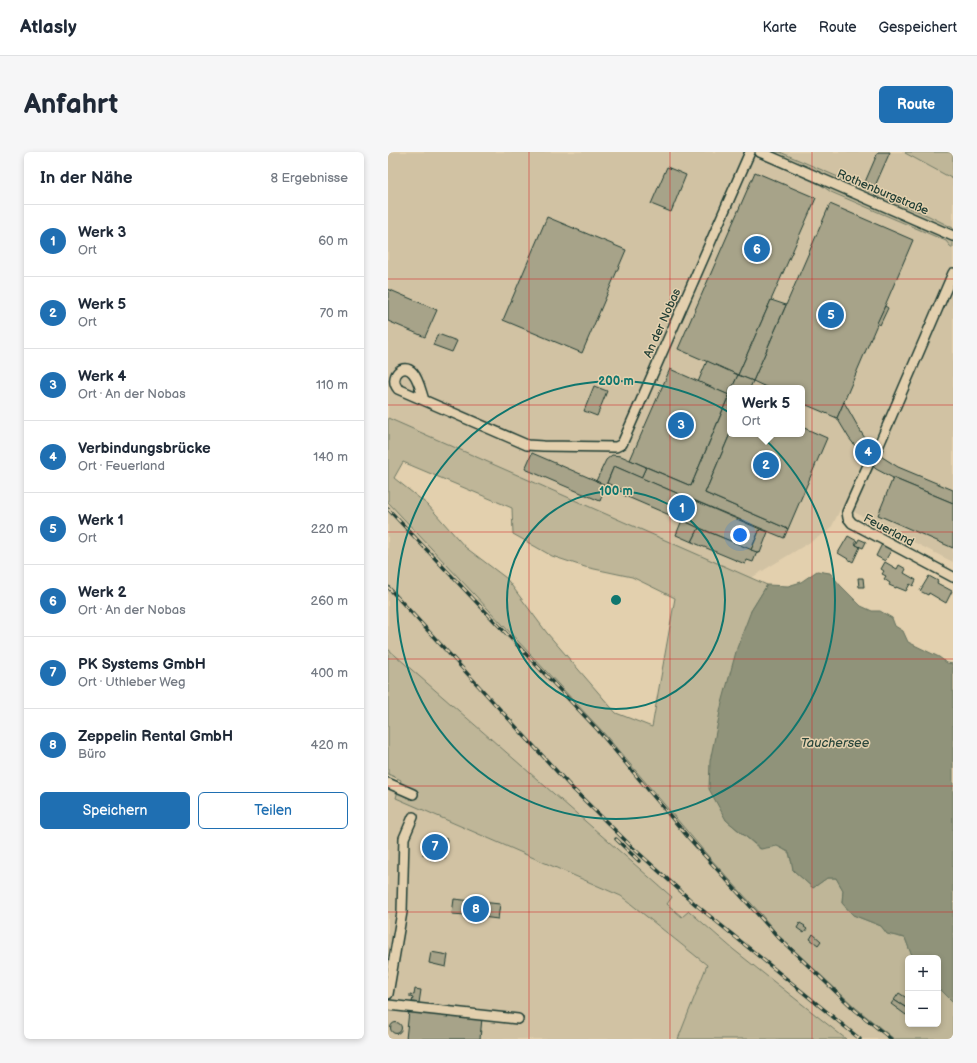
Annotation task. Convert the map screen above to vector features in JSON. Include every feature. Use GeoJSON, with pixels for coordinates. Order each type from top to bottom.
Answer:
{"type":"FeatureCollection","features":[{"type":"Feature","properties":{"kind":"street","name":"An der Nobas"},"geometry":{"type":"LineString","coordinates":[[424,400],[526,445],[616,447],[622,444],[750,152]]}},
{"type":"Feature","properties":{"kind":"street","name":"Rothenburgstraße"},"geometry":{"type":"LineString","coordinates":[[760,152],[953,236]]}},
{"type":"Feature","properties":{"kind":"street"},"geometry":{"type":"LineString","coordinates":[[878,448],[953,273]]}},
{"type":"Feature","properties":{"kind":"street","name":"Feuerland"},"geometry":{"type":"LineString","coordinates":[[869,463],[847,512],[848,518],[852,523],[953,577]]}},
{"type":"Feature","properties":{"kind":"street"},"geometry":{"type":"LineString","coordinates":[[388,783],[413,794]]}},
{"type":"Feature","properties":{"kind":"street"},"geometry":{"type":"LineString","coordinates":[[388,994],[402,912],[404,838],[413,817]]}},
{"type":"Feature","properties":{"kind":"street"},"geometry":{"type":"LineString","coordinates":[[388,1005],[518,1019]]}},
{"type":"Feature","properties":{"kind":"shaded area"},"geometry":{"type":"Polygon","coordinates":[[[388,152],[750,152],[756,154],[755,157],[821,185],[831,192],[946,241],[953,248],[953,562],[842,506],[830,530],[751,578],[388,418],[388,152]]]}},
{"type":"Feature","properties":{"kind":"shaded area"},"geometry":{"type":"Polygon","coordinates":[[[750,152],[780,152],[929,216],[953,228],[953,248],[946,241],[831,192],[821,185],[755,156],[755,154],[750,152]]]}},
{"type":"Feature","properties":{"kind":"shaded area"},"geometry":{"type":"Polygon","coordinates":[[[780,152],[906,152],[905,153],[953,179],[953,228],[929,216],[780,152]]]}},
{"type":"Feature","properties":{"kind":"shaded area"},"geometry":{"type":"Polygon","coordinates":[[[953,152],[953,179],[905,153],[953,152]]]}},
{"type":"Feature","properties":{"kind":"shaded area"},"geometry":{"type":"Polygon","coordinates":[[[388,418],[767,585],[751,611],[726,820],[760,849],[777,845],[789,853],[793,870],[813,888],[827,878],[836,878],[843,890],[842,903],[853,915],[881,926],[888,934],[905,938],[912,955],[905,955],[905,1027],[941,1027],[941,990],[953,1002],[953,1039],[894,1039],[856,1008],[778,935],[709,857],[602,731],[388,502],[388,418]],[[403,462],[394,478],[428,505],[465,547],[506,578],[547,633],[616,713],[652,727],[675,598],[632,577],[585,567],[552,556],[513,534],[512,508],[403,462]]]}},
{"type":"Feature","properties":{"kind":"shaded area"},"geometry":{"type":"Polygon","coordinates":[[[388,502],[602,731],[709,857],[778,935],[856,1008],[894,1039],[846,1039],[734,950],[689,911],[682,918],[667,904],[672,897],[388,649],[388,502]]]}},
{"type":"Feature","properties":{"kind":"shaded area"},"geometry":{"type":"Polygon","coordinates":[[[388,649],[672,897],[667,904],[682,917],[689,911],[734,950],[846,1039],[678,1039],[707,965],[621,896],[396,798],[401,780],[388,774],[388,649]]]}},
{"type":"Feature","properties":{"kind":"shaded area"},"geometry":{"type":"Polygon","coordinates":[[[388,788],[398,792],[397,798],[621,896],[707,965],[678,1039],[388,1039],[388,788]]]}},
{"type":"Feature","properties":{"kind":"water","name":"Tauchersee"},"geometry":{"type":"Polygon","coordinates":[[[817,571],[830,573],[861,606],[872,611],[880,611],[892,618],[895,626],[903,631],[908,642],[939,657],[947,663],[953,664],[953,1002],[941,990],[941,955],[912,955],[905,938],[887,934],[881,926],[853,915],[842,903],[843,890],[836,878],[827,878],[813,888],[793,870],[789,852],[777,846],[761,849],[726,820],[709,789],[710,761],[721,707],[737,648],[751,611],[767,585],[788,586],[801,582],[817,571]]]}},
{"type":"Feature","properties":{"kind":"building"},"geometry":{"type":"Polygon","coordinates":[[[878,152],[890,152],[875,186],[865,182],[878,152]]]}},
{"type":"Feature","properties":{"kind":"building"},"geometry":{"type":"Polygon","coordinates":[[[667,167],[686,175],[671,212],[651,204],[667,167]]]}},
{"type":"Feature","properties":{"kind":"building"},"geometry":{"type":"Polygon","coordinates":[[[755,172],[816,198],[738,375],[678,349],[755,172]]]}},
{"type":"Feature","properties":{"kind":"building"},"geometry":{"type":"Polygon","coordinates":[[[830,204],[913,240],[837,418],[805,404],[805,385],[762,385],[753,381],[830,204]]]}},
{"type":"Feature","properties":{"kind":"building"},"geometry":{"type":"Polygon","coordinates":[[[547,217],[626,250],[582,353],[503,320],[547,217]]]}},
{"type":"Feature","properties":{"kind":"building"},"geometry":{"type":"Polygon","coordinates":[[[388,289],[437,310],[425,337],[388,321],[388,289]]]}},
{"type":"Feature","properties":{"kind":"building"},"geometry":{"type":"Polygon","coordinates":[[[771,300],[786,305],[753,381],[738,375],[771,300]]]}},
{"type":"Feature","properties":{"kind":"building"},"geometry":{"type":"Polygon","coordinates":[[[885,306],[888,308],[880,325],[877,323],[885,306]]]}},
{"type":"Feature","properties":{"kind":"building"},"geometry":{"type":"Polygon","coordinates":[[[438,334],[457,341],[452,352],[433,345],[438,334]]]}},
{"type":"Feature","properties":{"kind":"building"},"geometry":{"type":"Polygon","coordinates":[[[707,361],[738,375],[733,385],[727,385],[727,394],[698,382],[707,361]]]}},
{"type":"Feature","properties":{"kind":"building"},"geometry":{"type":"Polygon","coordinates":[[[670,369],[727,394],[727,400],[691,486],[630,460],[670,369]]]}},
{"type":"Feature","properties":{"kind":"building"},"geometry":{"type":"Polygon","coordinates":[[[738,375],[753,381],[751,385],[733,385],[738,375]]]}},
{"type":"Feature","properties":{"kind":"building"},"geometry":{"type":"Polygon","coordinates":[[[594,386],[607,391],[597,416],[584,411],[594,386]]]}},
{"type":"Feature","properties":{"kind":"building"},"geometry":{"type":"Polygon","coordinates":[[[727,400],[727,437],[729,437],[705,493],[788,529],[784,538],[641,478],[646,467],[691,486],[727,400]]]}},
{"type":"Feature","properties":{"kind":"building"},"geometry":{"type":"Polygon","coordinates":[[[844,402],[870,446],[879,455],[898,467],[953,490],[953,503],[893,478],[876,469],[866,460],[849,438],[837,418],[844,402]]]}},
{"type":"Feature","properties":{"kind":"building"},"geometry":{"type":"Polygon","coordinates":[[[805,428],[827,438],[788,529],[705,493],[729,437],[805,437],[805,428]]]}},
{"type":"Feature","properties":{"kind":"building"},"geometry":{"type":"Polygon","coordinates":[[[532,453],[606,485],[600,501],[525,469],[532,453]]]}},
{"type":"Feature","properties":{"kind":"building"},"geometry":{"type":"Polygon","coordinates":[[[612,455],[621,456],[646,467],[641,478],[614,466],[606,485],[596,481],[606,460],[612,455]]]}},
{"type":"Feature","properties":{"kind":"building"},"geometry":{"type":"Polygon","coordinates":[[[614,466],[760,529],[751,550],[623,495],[625,491],[607,483],[614,466]]]}},
{"type":"Feature","properties":{"kind":"building"},"geometry":{"type":"Polygon","coordinates":[[[893,478],[953,503],[953,548],[878,515],[893,478]]]}},
{"type":"Feature","properties":{"kind":"building"},"geometry":{"type":"Polygon","coordinates":[[[682,520],[699,528],[692,542],[676,535],[682,520]]]}},
{"type":"Feature","properties":{"kind":"building"},"geometry":{"type":"Polygon","coordinates":[[[699,528],[757,552],[753,562],[747,560],[745,564],[692,542],[699,528]]]}},
{"type":"Feature","properties":{"kind":"building"},"geometry":{"type":"Polygon","coordinates":[[[760,529],[768,532],[760,553],[751,550],[760,529]]]}},
{"type":"Feature","properties":{"kind":"building"},"geometry":{"type":"Polygon","coordinates":[[[848,536],[857,541],[855,544],[860,547],[853,562],[838,553],[848,536]]]}},
{"type":"Feature","properties":{"kind":"building"},"geometry":{"type":"Polygon","coordinates":[[[859,539],[866,542],[863,548],[856,545],[859,539]]]}},
{"type":"Feature","properties":{"kind":"building"},"geometry":{"type":"Polygon","coordinates":[[[882,544],[892,549],[885,561],[876,556],[882,544]]]}},
{"type":"Feature","properties":{"kind":"building"},"geometry":{"type":"Polygon","coordinates":[[[885,562],[897,569],[899,565],[906,569],[904,573],[916,580],[913,586],[910,584],[906,591],[889,585],[890,583],[884,579],[886,576],[882,574],[884,571],[881,569],[885,562]]]}},
{"type":"Feature","properties":{"kind":"building"},"geometry":{"type":"Polygon","coordinates":[[[929,576],[938,581],[937,583],[952,591],[946,603],[929,593],[928,595],[920,591],[929,576]]]}},
{"type":"Feature","properties":{"kind":"building"},"geometry":{"type":"Polygon","coordinates":[[[858,578],[863,578],[864,587],[859,587],[858,578]]]}},
{"type":"Feature","properties":{"kind":"building"},"geometry":{"type":"Polygon","coordinates":[[[426,836],[447,839],[445,858],[423,855],[426,836]]]}},
{"type":"Feature","properties":{"kind":"building"},"geometry":{"type":"Polygon","coordinates":[[[454,899],[500,904],[498,919],[482,917],[482,921],[465,919],[466,915],[452,914],[454,899]]]}},
{"type":"Feature","properties":{"kind":"building"},"geometry":{"type":"Polygon","coordinates":[[[800,923],[807,929],[804,933],[797,928],[800,923]]]}},
{"type":"Feature","properties":{"kind":"building"},"geometry":{"type":"Polygon","coordinates":[[[813,934],[821,941],[818,945],[810,939],[813,934]]]}},
{"type":"Feature","properties":{"kind":"building"},"geometry":{"type":"Polygon","coordinates":[[[431,952],[448,955],[446,967],[429,963],[431,952]]]}},
{"type":"Feature","properties":{"kind":"building"},"geometry":{"type":"Polygon","coordinates":[[[415,989],[421,990],[419,1003],[412,1002],[413,998],[410,997],[410,994],[414,995],[415,989]]]}},
{"type":"Feature","properties":{"kind":"building"},"geometry":{"type":"Polygon","coordinates":[[[899,993],[905,997],[905,1007],[894,1000],[899,993]]]}},
{"type":"Feature","properties":{"kind":"building"},"geometry":{"type":"Polygon","coordinates":[[[894,1000],[905,1007],[905,1014],[891,1004],[894,1000]]]}},
{"type":"Feature","properties":{"kind":"building"},"geometry":{"type":"Polygon","coordinates":[[[409,1011],[482,1018],[480,1039],[406,1039],[409,1011]]]}},
{"type":"Feature","properties":{"kind":"building"},"geometry":{"type":"Polygon","coordinates":[[[396,1022],[400,1024],[402,1028],[400,1032],[396,1034],[392,1032],[390,1028],[392,1024],[396,1022]]]}},
{"type":"Feature","properties":{"kind":"railway"},"geometry":{"type":"LineString","coordinates":[[388,509],[597,729],[688,837],[779,938],[855,1010],[891,1039]]}},
{"type":"Feature","properties":{"kind":"railway"},"geometry":{"type":"LineString","coordinates":[[388,587],[572,788],[632,847],[695,904],[860,1039]]}},
{"type":"Feature","properties":{"kind":"railway"},"geometry":{"type":"LineString","coordinates":[[616,839],[639,861]]}},
{"type":"Feature","properties":{"kind":"place","name":"Werk 2"},"geometry":{"type":"Point","coordinates":[757,249]}},
{"type":"Feature","properties":{"kind":"place","name":"Werk 1"},"geometry":{"type":"Point","coordinates":[831,315]}},
{"type":"Feature","properties":{"kind":"place","name":"Werk 4"},"geometry":{"type":"Point","coordinates":[681,425]}},
{"type":"Feature","properties":{"kind":"place","name":"Verbindungsbrücke"},"geometry":{"type":"Point","coordinates":[868,452]}},
{"type":"Feature","properties":{"kind":"place","name":"Werk 5"},"geometry":{"type":"Point","coordinates":[766,465]}},
{"type":"Feature","properties":{"kind":"place","name":"Werk 3"},"geometry":{"type":"Point","coordinates":[682,508]}},
{"type":"Feature","properties":{"kind":"place","name":"PK Systems GmbH"},"geometry":{"type":"Point","coordinates":[435,847]}},
{"type":"Feature","properties":{"kind":"place","name":"Zeppelin Rental GmbH"},"geometry":{"type":"Point","coordinates":[476,909]}}]}
